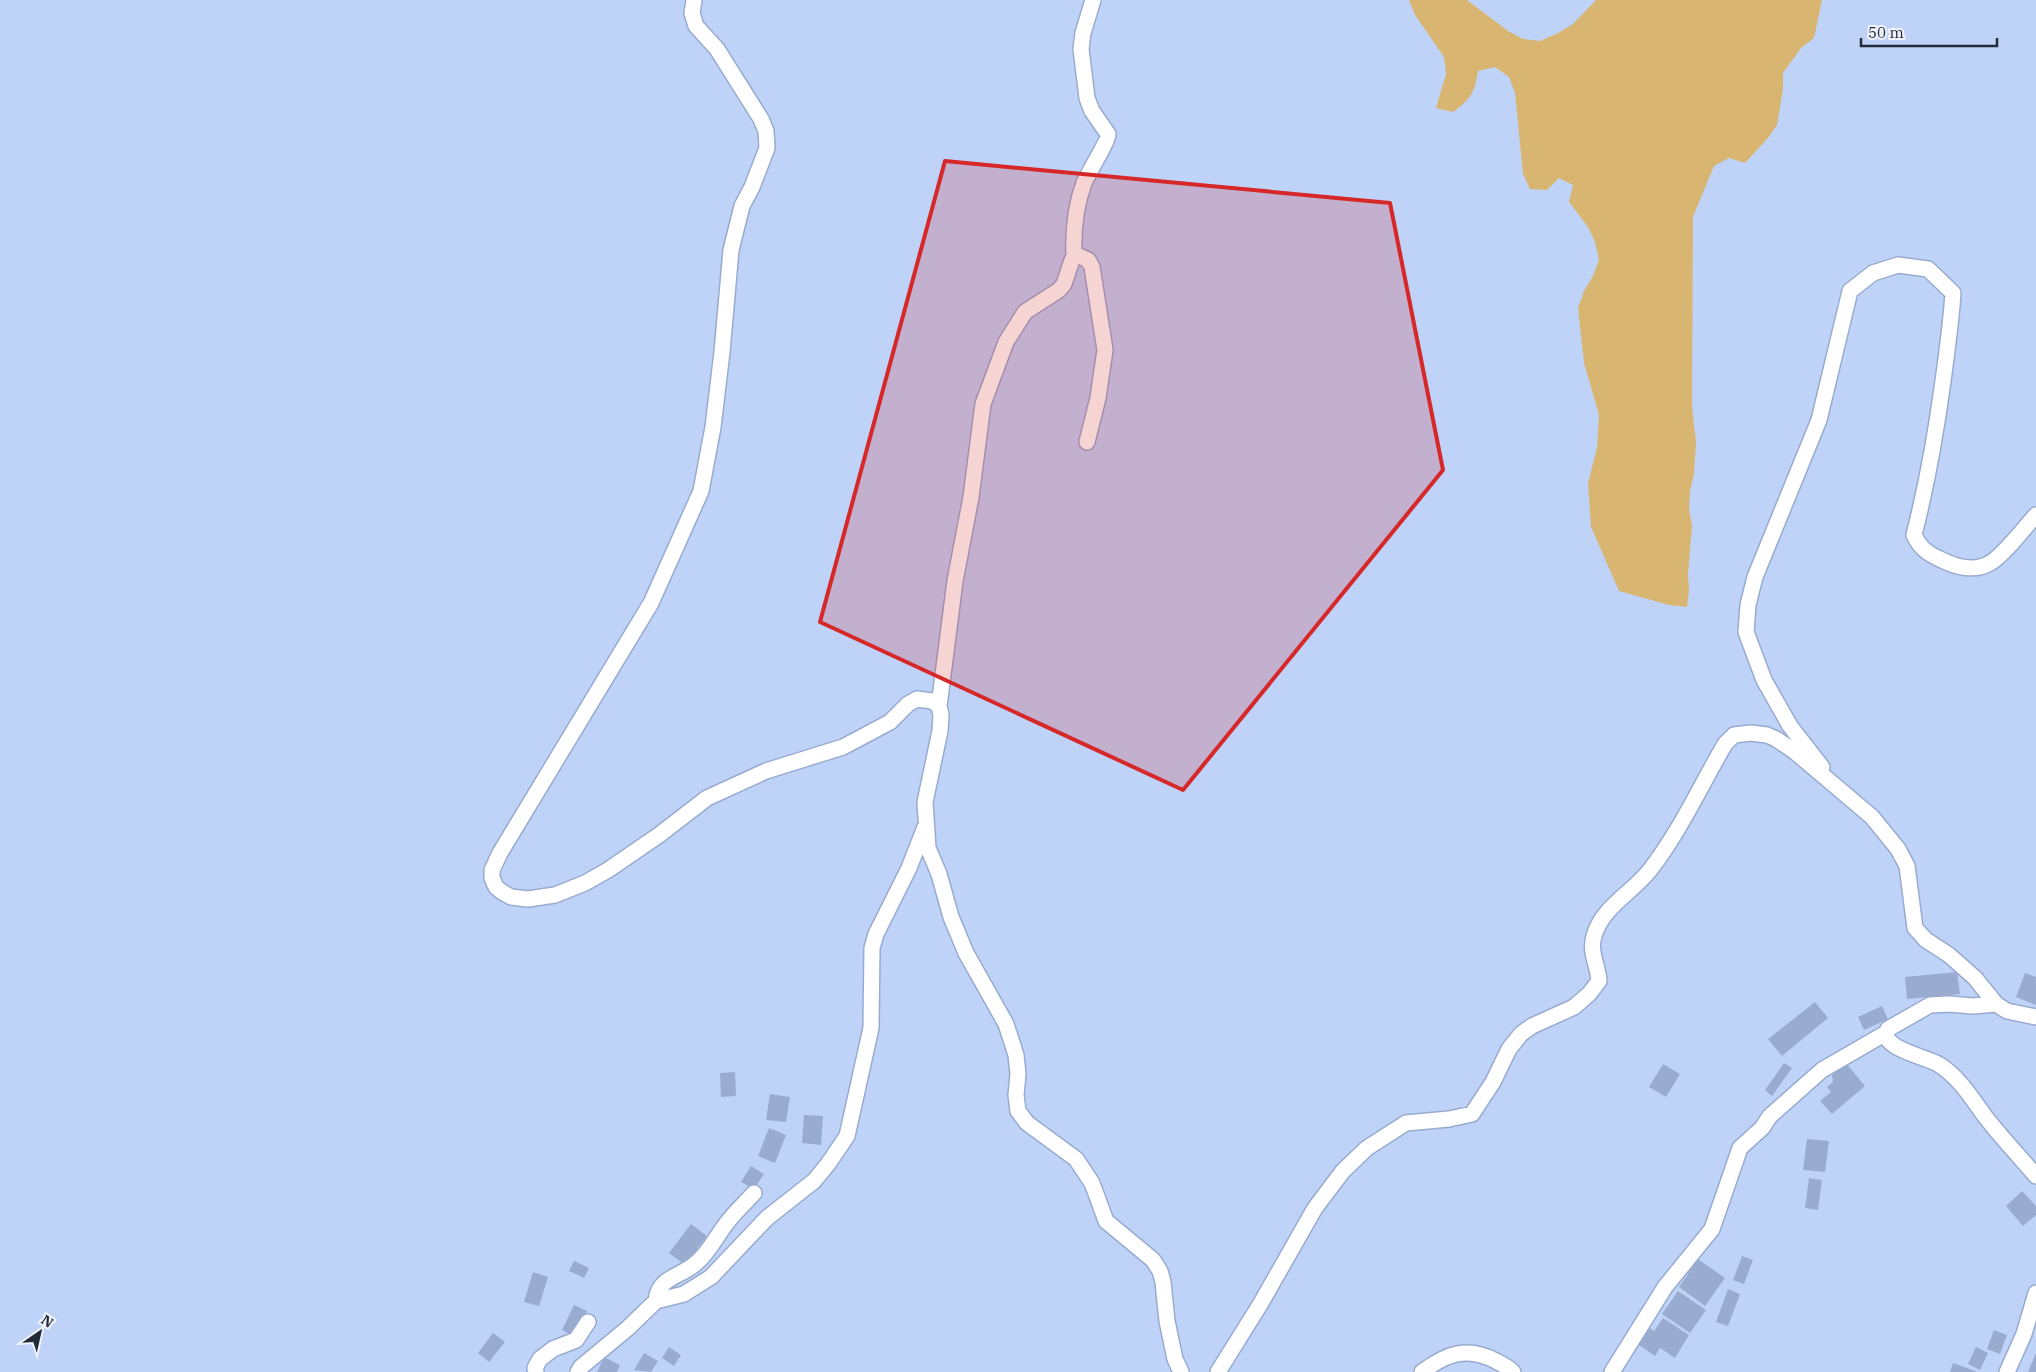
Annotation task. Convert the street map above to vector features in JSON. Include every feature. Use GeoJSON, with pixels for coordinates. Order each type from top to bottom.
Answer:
{"type":"FeatureCollection","features":[{"type":"Feature","properties":{"kind":"street"},"geometry":{"type":"LineString","coordinates":[[694,0],[692,13],[696,26],[717,49],[761,119],[766,131],[767,148],[752,187],[742,206],[731,250],[713,428],[701,491],[651,603],[585,710],[531,805],[500,853],[492,870],[492,878],[496,887],[511,897],[528,899],[555,895],[608,870],[659,835],[707,798],[735,784],[766,771],[843,747],[890,722],[908,704],[917,699],[932,701],[939,706]]}},
{"type":"Feature","properties":{"kind":"street"},"geometry":{"type":"LineString","coordinates":[[1093,0],[1083,32],[1081,49],[1088,98],[1092,111],[1108,134],[1108,138],[1084,184],[1075,217],[1073,235],[1074,257],[1064,284],[1059,290],[1025,312],[1006,342],[983,404],[971,497],[955,581],[939,706],[941,715],[940,731],[925,802],[926,826],[928,848],[966,953],[1006,1024],[1016,1055],[1018,1110],[1027,1123],[1076,1159],[1092,1182],[1106,1221],[1153,1260],[1160,1271],[1164,1282],[1167,1321],[1175,1359],[1181,1372]]}},
{"type":"Feature","properties":{"kind":"street"},"geometry":{"type":"LineString","coordinates":[[1074,257],[1082,256],[1088,260],[1092,267],[1105,350],[1098,398],[1087,442]]}},
{"type":"Feature","properties":{"kind":"street"},"geometry":{"type":"LineString","coordinates":[[1837,786],[1790,726],[1764,680],[1746,632],[1748,605],[1756,577],[1819,420],[1850,291],[1873,273],[1898,265],[1928,269],[1952,293],[1952,316],[1938,419],[1924,495],[1914,535],[1920,547],[1932,556],[1953,566],[1970,569],[1990,564],[2036,515]]}},
{"type":"Feature","properties":{"kind":"street"},"geometry":{"type":"LineString","coordinates":[[1218,1372],[1261,1303],[1315,1208],[1343,1171],[1367,1148],[1406,1123],[1449,1119],[1472,1114],[1493,1082],[1509,1049],[1521,1034],[1532,1026],[1574,1007],[1589,994],[1599,981],[1598,970],[1591,949],[1594,934],[1612,906],[1650,870],[1671,838],[1725,744],[1734,735],[1752,733],[1767,735],[1776,739],[1837,786],[1872,816],[1898,849],[1907,866],[1915,928],[1926,940],[1950,955],[1975,978],[1996,1004],[2008,1012],[2036,1017]]}},
{"type":"Feature","properties":{"kind":"street"},"geometry":{"type":"LineString","coordinates":[[566,1372],[580,1370],[656,1301],[684,1294],[711,1277],[767,1218],[814,1181],[847,1136],[871,1028],[872,948],[876,934],[909,868],[926,826]]}},
{"type":"Feature","properties":{"kind":"street"},"geometry":{"type":"LineString","coordinates":[[1612,1372],[1665,1287],[1712,1228],[1740,1148],[1762,1128],[1776,1110],[1822,1070],[1930,1005],[1973,1006],[1996,1004]]}},
{"type":"Feature","properties":{"kind":"street"},"geometry":{"type":"LineString","coordinates":[[1886,1033],[1887,1042],[1938,1064],[1956,1078],[2036,1176]]}},
{"type":"Feature","properties":{"kind":"street"},"geometry":{"type":"LineString","coordinates":[[656,1301],[656,1294],[660,1286],[694,1266],[702,1258],[732,1216],[754,1192]]}},
{"type":"Feature","properties":{"kind":"street"},"geometry":{"type":"LineString","coordinates":[[2007,1372],[2024,1334],[2036,1293]]}},
{"type":"Feature","properties":{"kind":"street"},"geometry":{"type":"LineString","coordinates":[[536,1372],[535,1368],[540,1359],[553,1349],[576,1340],[588,1322]]}},
{"type":"Feature","properties":{"kind":"street"},"geometry":{"type":"LineString","coordinates":[[1422,1372],[1449,1357],[1464,1352],[1485,1355],[1513,1372]]}},
{"type":"Feature","properties":{"kind":"highlighted area"},"geometry":{"type":"Polygon","coordinates":[[[945,161],[1390,203],[1443,470],[1183,790],[820,622],[945,161]]]}},
{"type":"Feature","properties":{"kind":"shaded area"},"geometry":{"type":"Polygon","coordinates":[[[1409,0],[1467,0],[1508,31],[1523,39],[1540,41],[1573,24],[1596,0],[1822,0],[1814,38],[1801,48],[1783,73],[1783,89],[1777,125],[1745,163],[1729,158],[1714,166],[1693,217],[1692,407],[1696,442],[1689,508],[1692,526],[1687,607],[1669,605],[1619,591],[1591,527],[1588,483],[1597,448],[1599,415],[1584,363],[1578,308],[1599,260],[1595,242],[1588,227],[1569,202],[1573,185],[1559,178],[1547,190],[1530,189],[1523,174],[1515,93],[1509,77],[1495,67],[1478,71],[1471,95],[1453,112],[1436,108],[1446,74],[1444,57],[1415,15],[1409,0]]]}},
{"type":"Feature","properties":{"kind":"building"},"geometry":{"type":"Polygon","coordinates":[[[1957,972],[1960,994],[1907,999],[1905,977],[1957,972]]]}},
{"type":"Feature","properties":{"kind":"building"},"geometry":{"type":"Polygon","coordinates":[[[2025,973],[2036,977],[2036,1005],[2016,997],[2025,973]]]}},
{"type":"Feature","properties":{"kind":"building"},"geometry":{"type":"Polygon","coordinates":[[[1815,1002],[1828,1018],[1782,1056],[1768,1039],[1815,1002]]]}},
{"type":"Feature","properties":{"kind":"building"},"geometry":{"type":"Polygon","coordinates":[[[1882,1006],[1888,1019],[1864,1030],[1858,1017],[1882,1006]]]}},
{"type":"Feature","properties":{"kind":"building"},"geometry":{"type":"Polygon","coordinates":[[[1784,1063],[1792,1068],[1772,1096],[1765,1090],[1784,1063]]]}},
{"type":"Feature","properties":{"kind":"building"},"geometry":{"type":"Polygon","coordinates":[[[1846,1063],[1865,1086],[1832,1114],[1820,1101],[1831,1092],[1827,1087],[1833,1082],[1832,1075],[1846,1063]]]}},
{"type":"Feature","properties":{"kind":"building"},"geometry":{"type":"Polygon","coordinates":[[[1663,1064],[1680,1074],[1666,1097],[1649,1087],[1663,1064]]]}},
{"type":"Feature","properties":{"kind":"building"},"geometry":{"type":"Polygon","coordinates":[[[735,1072],[736,1096],[721,1097],[720,1073],[735,1072]]]}},
{"type":"Feature","properties":{"kind":"building"},"geometry":{"type":"Polygon","coordinates":[[[770,1094],[790,1097],[786,1122],[766,1120],[770,1094]]]}},
{"type":"Feature","properties":{"kind":"building"},"geometry":{"type":"Polygon","coordinates":[[[804,1115],[823,1116],[821,1145],[802,1143],[804,1115]]]}},
{"type":"Feature","properties":{"kind":"building"},"geometry":{"type":"Polygon","coordinates":[[[769,1128],[786,1135],[775,1163],[758,1156],[769,1128]]]}},
{"type":"Feature","properties":{"kind":"building"},"geometry":{"type":"Polygon","coordinates":[[[1807,1139],[1829,1141],[1825,1172],[1803,1170],[1807,1139]]]}},
{"type":"Feature","properties":{"kind":"building"},"geometry":{"type":"Polygon","coordinates":[[[751,1166],[764,1174],[754,1189],[741,1182],[751,1166]]]}},
{"type":"Feature","properties":{"kind":"building"},"geometry":{"type":"Polygon","coordinates":[[[1809,1178],[1822,1180],[1818,1210],[1805,1208],[1809,1178]]]}},
{"type":"Feature","properties":{"kind":"building"},"geometry":{"type":"Polygon","coordinates":[[[2022,1191],[2036,1206],[2036,1215],[2023,1226],[2006,1206],[2022,1191]]]}},
{"type":"Feature","properties":{"kind":"building"},"geometry":{"type":"Polygon","coordinates":[[[691,1224],[707,1236],[685,1265],[669,1253],[691,1224]]]}},
{"type":"Feature","properties":{"kind":"building"},"geometry":{"type":"Polygon","coordinates":[[[1742,1256],[1753,1260],[1744,1284],[1733,1280],[1742,1256]]]}},
{"type":"Feature","properties":{"kind":"building"},"geometry":{"type":"Polygon","coordinates":[[[1698,1259],[1725,1278],[1705,1306],[1679,1287],[1698,1259]]]}},
{"type":"Feature","properties":{"kind":"building"},"geometry":{"type":"Polygon","coordinates":[[[574,1261],[589,1268],[584,1278],[569,1271],[574,1261]]]}},
{"type":"Feature","properties":{"kind":"building"},"geometry":{"type":"Polygon","coordinates":[[[533,1272],[548,1277],[539,1306],[524,1302],[533,1272]]]}},
{"type":"Feature","properties":{"kind":"building"},"geometry":{"type":"Polygon","coordinates":[[[1728,1289],[1740,1294],[1728,1326],[1716,1322],[1728,1289]]]}},
{"type":"Feature","properties":{"kind":"building"},"geometry":{"type":"Polygon","coordinates":[[[1678,1291],[1706,1310],[1690,1333],[1662,1314],[1678,1291]]]}},
{"type":"Feature","properties":{"kind":"building"},"geometry":{"type":"Polygon","coordinates":[[[574,1305],[587,1311],[574,1336],[562,1330],[574,1305]]]}},
{"type":"Feature","properties":{"kind":"building"},"geometry":{"type":"Polygon","coordinates":[[[1663,1318],[1689,1335],[1675,1358],[1660,1348],[1655,1356],[1639,1345],[1650,1328],[1654,1331],[1663,1318]]]}},
{"type":"Feature","properties":{"kind":"building"},"geometry":{"type":"Polygon","coordinates":[[[1994,1330],[2007,1335],[2000,1354],[1987,1349],[1994,1330]]]}},
{"type":"Feature","properties":{"kind":"building"},"geometry":{"type":"Polygon","coordinates":[[[493,1333],[505,1342],[489,1362],[478,1353],[493,1333]]]}},
{"type":"Feature","properties":{"kind":"building"},"geometry":{"type":"Polygon","coordinates":[[[669,1347],[681,1355],[674,1366],[662,1358],[669,1347]]]}},
{"type":"Feature","properties":{"kind":"building"},"geometry":{"type":"Polygon","coordinates":[[[1976,1347],[1988,1353],[1980,1370],[1968,1364],[1976,1347]]]}},
{"type":"Feature","properties":{"kind":"building"},"geometry":{"type":"Polygon","coordinates":[[[644,1353],[658,1361],[651,1372],[634,1370],[644,1353]]]}},
{"type":"Feature","properties":{"kind":"building"},"geometry":{"type":"Polygon","coordinates":[[[2036,1353],[2036,1372],[2028,1372],[2036,1353]]]}},
{"type":"Feature","properties":{"kind":"building"},"geometry":{"type":"Polygon","coordinates":[[[604,1357],[620,1365],[617,1372],[597,1372],[604,1357]]]}},
{"type":"Feature","properties":{"kind":"building"},"geometry":{"type":"Polygon","coordinates":[[[1953,1363],[1978,1372],[1950,1372],[1953,1363]]]}}]}
